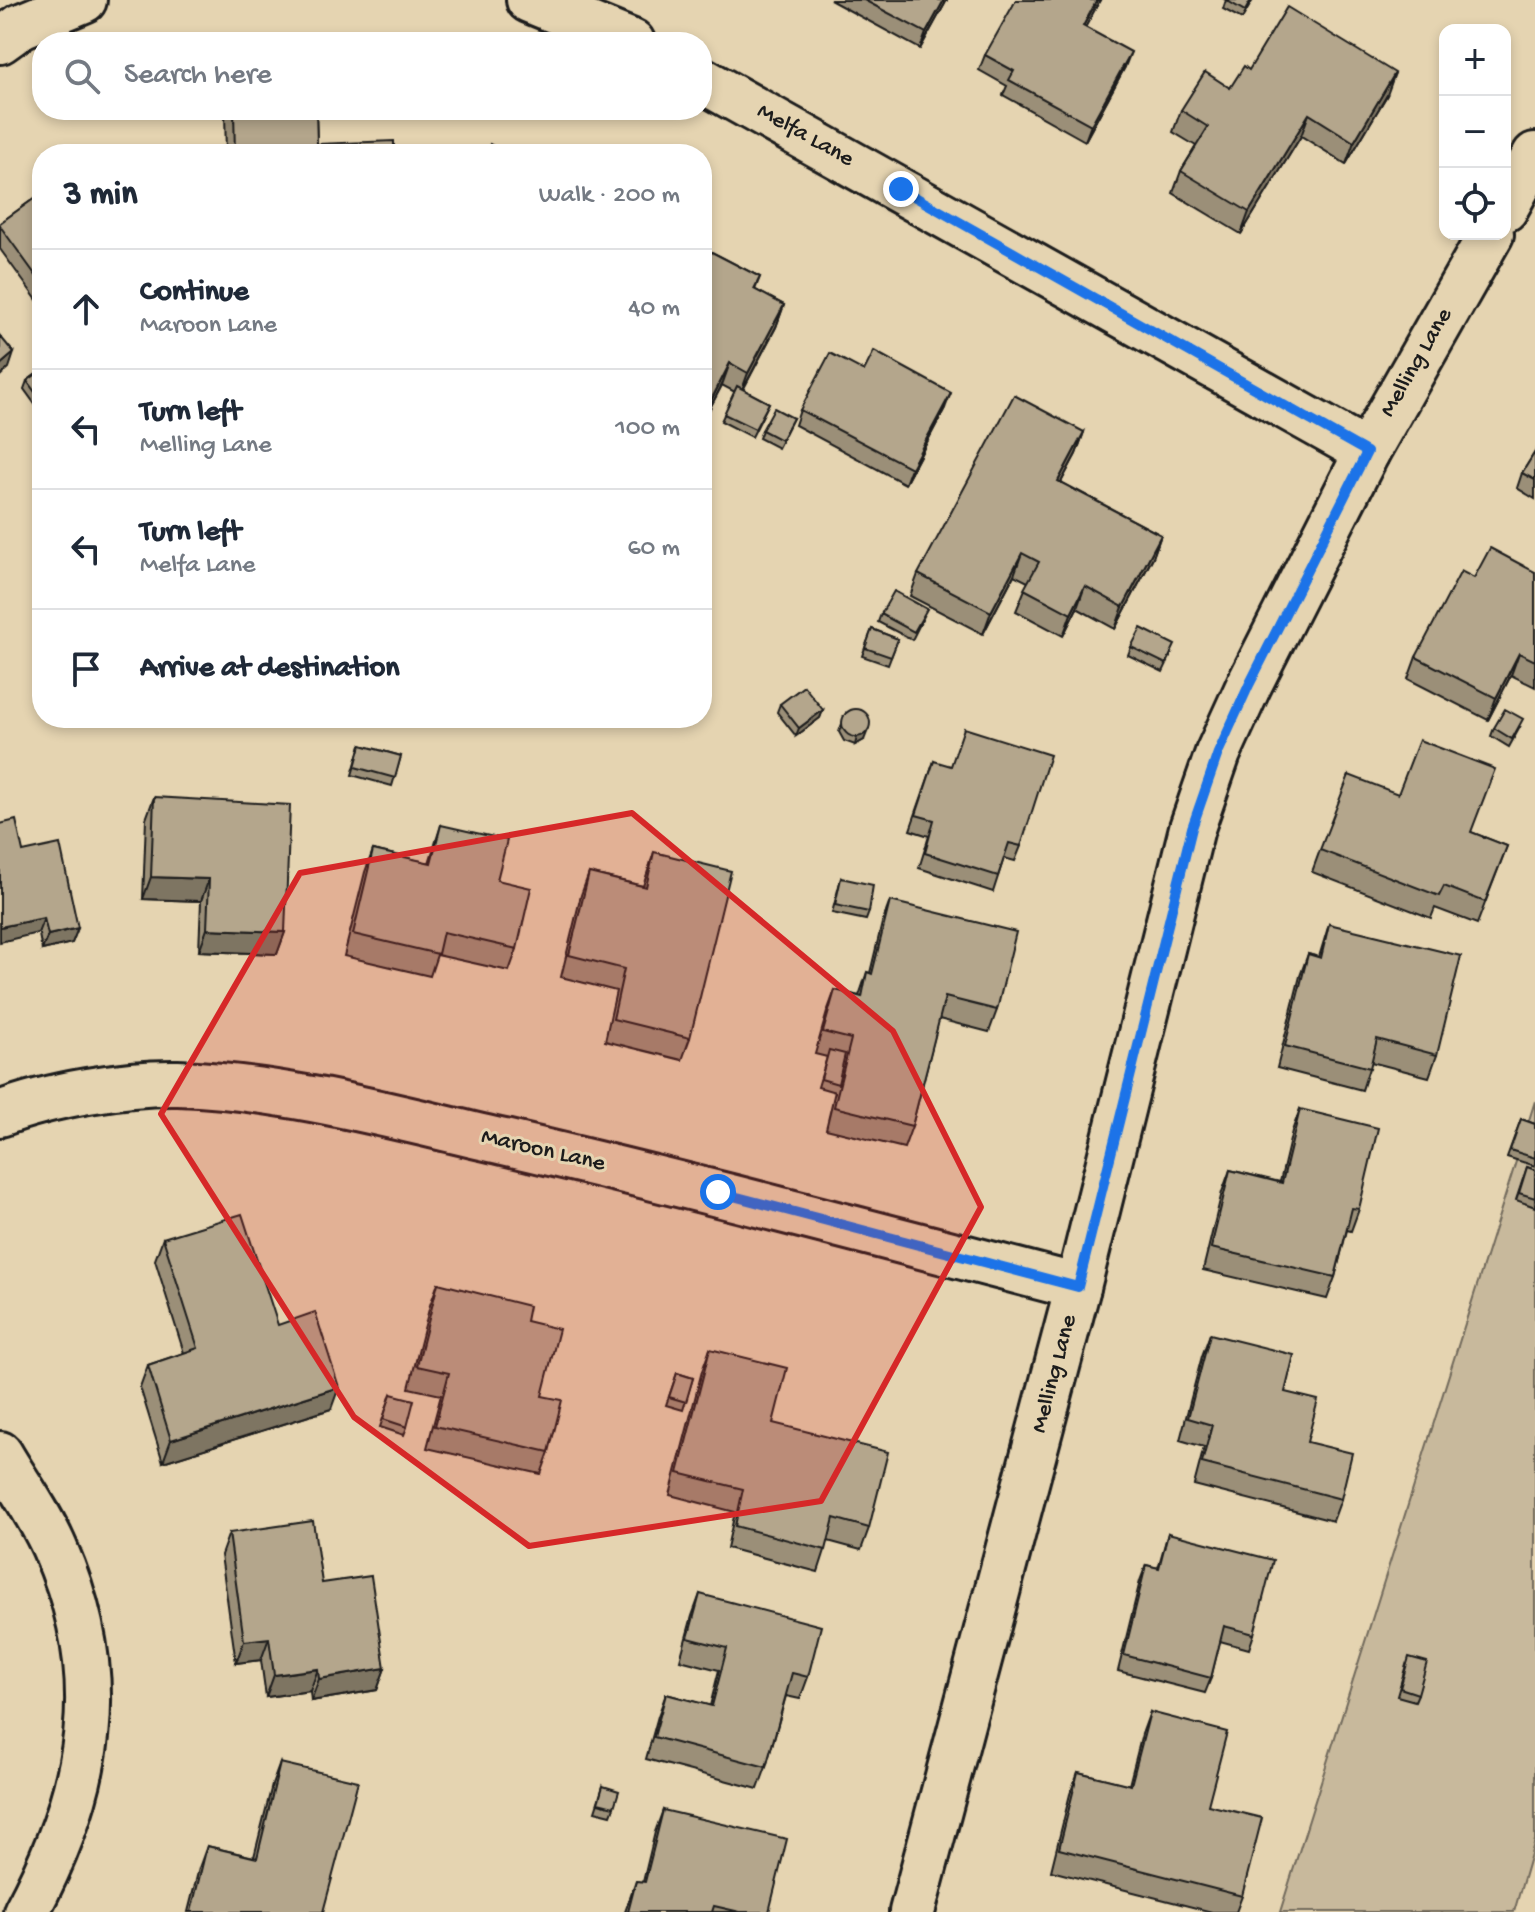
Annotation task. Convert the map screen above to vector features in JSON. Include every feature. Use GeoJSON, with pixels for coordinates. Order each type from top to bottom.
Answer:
{"type":"FeatureCollection","features":[{"type":"Feature","properties":{"kind":"street"},"geometry":{"type":"LineString","coordinates":[[0,41],[21,26],[84,0]]}},
{"type":"Feature","properties":{"kind":"street"},"geometry":{"type":"LineString","coordinates":[[529,0],[607,32]]}},
{"type":"Feature","properties":{"kind":"street","name":"Melfa Lane"},"geometry":{"type":"LineString","coordinates":[[712,86],[1367,452]]}},
{"type":"Feature","properties":{"kind":"street"},"geometry":{"type":"LineString","coordinates":[[1511,198],[1535,155]]}},
{"type":"Feature","properties":{"kind":"street","name":"Melling Lane"},"geometry":{"type":"LineString","coordinates":[[912,1912],[1078,1287],[1192,828],[1218,753],[1249,685],[1367,452],[1488,240]]}},
{"type":"Feature","properties":{"kind":"street","name":"Maroon Lane"},"geometry":{"type":"LineString","coordinates":[[0,1114],[93,1091],[177,1083],[278,1095],[425,1124],[718,1192],[1078,1287]]}},
{"type":"Feature","properties":{"kind":"street"},"geometry":{"type":"LineString","coordinates":[[0,1454],[55,1548],[79,1616],[88,1661],[90,1715],[86,1756],[52,1865],[26,1912]]}},
{"type":"Feature","properties":{"kind":"highlighted area"},"geometry":{"type":"Polygon","coordinates":[[[632,813],[893,1031],[981,1207],[821,1501],[529,1546],[354,1417],[161,1114],[300,873],[632,813]]]}},
{"type":"Feature","properties":{"kind":"shaded area"},"geometry":{"type":"Polygon","coordinates":[[[1535,1101],[1535,1840],[1514,1912],[1280,1912],[1535,1101]]]}},
{"type":"Feature","properties":{"kind":"building"},"geometry":{"type":"Polygon","coordinates":[[[864,0],[944,0],[926,33],[864,0]]]}},
{"type":"Feature","properties":{"kind":"building"},"geometry":{"type":"Polygon","coordinates":[[[1016,0],[1097,0],[1083,26],[1131,52],[1091,125],[1009,80],[1014,71],[985,55],[1016,0]]]}},
{"type":"Feature","properties":{"kind":"building"},"geometry":{"type":"Polygon","coordinates":[[[1226,0],[1251,0],[1245,11],[1226,0]]]}},
{"type":"Feature","properties":{"kind":"building"},"geometry":{"type":"Polygon","coordinates":[[[1287,7],[1395,73],[1354,142],[1309,114],[1249,212],[1181,171],[1208,127],[1181,110],[1205,72],[1230,88],[1244,66],[1249,70],[1287,7]]]}},
{"type":"Feature","properties":{"kind":"building"},"geometry":{"type":"Polygon","coordinates":[[[234,120],[316,120],[317,144],[235,144],[234,120]]]}},
{"type":"Feature","properties":{"kind":"building"},"geometry":{"type":"Polygon","coordinates":[[[394,141],[394,144],[317,144],[394,141]]]}},
{"type":"Feature","properties":{"kind":"building"},"geometry":{"type":"Polygon","coordinates":[[[32,200],[32,270],[0,226],[32,200]]]}},
{"type":"Feature","properties":{"kind":"building"},"geometry":{"type":"Polygon","coordinates":[[[712,252],[760,277],[754,289],[784,305],[748,373],[730,363],[712,398],[712,252]]]}},
{"type":"Feature","properties":{"kind":"building"},"geometry":{"type":"Polygon","coordinates":[[[0,336],[14,353],[0,365],[0,336]]]}},
{"type":"Feature","properties":{"kind":"building"},"geometry":{"type":"Polygon","coordinates":[[[874,351],[951,393],[911,468],[800,410],[830,353],[864,371],[874,351]]]}},
{"type":"Feature","properties":{"kind":"building"},"geometry":{"type":"Polygon","coordinates":[[[737,386],[769,403],[755,429],[724,414],[737,386]]]}},
{"type":"Feature","properties":{"kind":"building"},"geometry":{"type":"Polygon","coordinates":[[[1014,395],[1084,432],[1058,481],[1161,535],[1123,607],[1085,586],[1071,614],[1024,589],[1039,562],[1022,553],[991,612],[918,574],[1014,395]]]}},
{"type":"Feature","properties":{"kind":"building"},"geometry":{"type":"Polygon","coordinates":[[[774,408],[793,418],[781,440],[762,430],[774,408]]]}},
{"type":"Feature","properties":{"kind":"building"},"geometry":{"type":"Polygon","coordinates":[[[1535,452],[1535,480],[1522,473],[1535,452]]]}},
{"type":"Feature","properties":{"kind":"building"},"geometry":{"type":"Polygon","coordinates":[[[1490,548],[1535,572],[1535,661],[1519,653],[1496,698],[1416,657],[1461,571],[1474,578],[1490,548]]]}},
{"type":"Feature","properties":{"kind":"building"},"geometry":{"type":"Polygon","coordinates":[[[894,591],[927,609],[914,632],[881,614],[894,591]]]}},
{"type":"Feature","properties":{"kind":"building"},"geometry":{"type":"Polygon","coordinates":[[[1141,628],[1175,645],[1166,664],[1131,647],[1141,628]]]}},
{"type":"Feature","properties":{"kind":"building"},"geometry":{"type":"Polygon","coordinates":[[[872,629],[898,639],[891,657],[865,648],[872,629]]]}},
{"type":"Feature","properties":{"kind":"building"},"geometry":{"type":"Polygon","coordinates":[[[804,686],[823,710],[799,728],[780,704],[804,686]]]}},
{"type":"Feature","properties":{"kind":"building"},"geometry":{"type":"Polygon","coordinates":[[[856,709],[866,713],[870,723],[866,733],[856,737],[846,733],[842,723],[846,713],[856,709]]]}},
{"type":"Feature","properties":{"kind":"building"},"geometry":{"type":"Polygon","coordinates":[[[1505,709],[1523,719],[1512,739],[1494,728],[1505,709]]]}},
{"type":"Feature","properties":{"kind":"building"},"geometry":{"type":"Polygon","coordinates":[[[964,728],[1050,755],[1021,846],[1009,843],[998,876],[925,853],[934,820],[916,815],[934,761],[951,766],[964,728]]]}},
{"type":"Feature","properties":{"kind":"building"},"geometry":{"type":"Polygon","coordinates":[[[1419,740],[1495,769],[1471,832],[1507,846],[1485,902],[1444,886],[1439,896],[1320,850],[1349,775],[1398,794],[1419,740]]]}},
{"type":"Feature","properties":{"kind":"building"},"geometry":{"type":"Polygon","coordinates":[[[361,745],[401,756],[395,778],[355,767],[361,745]]]}},
{"type":"Feature","properties":{"kind":"building"},"geometry":{"type":"Polygon","coordinates":[[[154,797],[290,805],[285,932],[207,929],[209,879],[151,877],[154,797]]]}},
{"type":"Feature","properties":{"kind":"building"},"geometry":{"type":"Polygon","coordinates":[[[16,820],[23,852],[60,844],[78,928],[48,935],[44,918],[0,927],[0,824],[16,820]]]}},
{"type":"Feature","properties":{"kind":"building"},"geometry":{"type":"Polygon","coordinates":[[[441,825],[507,840],[497,880],[531,888],[517,949],[443,932],[438,954],[353,934],[373,850],[431,863],[441,825]]]}},
{"type":"Feature","properties":{"kind":"building"},"geometry":{"type":"Polygon","coordinates":[[[654,852],[731,871],[690,1038],[613,1019],[624,969],[569,955],[589,873],[646,887],[654,852]]]}},
{"type":"Feature","properties":{"kind":"building"},"geometry":{"type":"Polygon","coordinates":[[[841,878],[873,885],[869,912],[835,905],[841,878]]]}},
{"type":"Feature","properties":{"kind":"building"},"geometry":{"type":"Polygon","coordinates":[[[890,901],[1016,932],[997,1010],[945,997],[912,1126],[834,1107],[851,1039],[823,1032],[835,990],[862,997],[867,972],[872,974],[890,901]]]}},
{"type":"Feature","properties":{"kind":"building"},"geometry":{"type":"Polygon","coordinates":[[[1329,924],[1461,956],[1437,1055],[1377,1039],[1370,1068],[1285,1046],[1308,954],[1321,958],[1329,924]]]}},
{"type":"Feature","properties":{"kind":"building"},"geometry":{"type":"Polygon","coordinates":[[[829,1050],[845,1054],[838,1084],[821,1079],[829,1050]]]}},
{"type":"Feature","properties":{"kind":"building"},"geometry":{"type":"Polygon","coordinates":[[[1300,1109],[1378,1128],[1359,1209],[1352,1208],[1335,1277],[1211,1248],[1230,1170],[1282,1183],[1300,1109]]]}},
{"type":"Feature","properties":{"kind":"building"},"geometry":{"type":"Polygon","coordinates":[[[1521,1119],[1535,1124],[1535,1158],[1510,1150],[1521,1119]]]}},
{"type":"Feature","properties":{"kind":"building"},"geometry":{"type":"Polygon","coordinates":[[[1527,1167],[1535,1170],[1535,1198],[1519,1193],[1527,1167]]]}},
{"type":"Feature","properties":{"kind":"building"},"geometry":{"type":"Polygon","coordinates":[[[242,1214],[278,1325],[315,1312],[339,1387],[171,1440],[148,1365],[198,1348],[163,1238],[242,1214]]]}},
{"type":"Feature","properties":{"kind":"building"},"geometry":{"type":"Polygon","coordinates":[[[438,1283],[529,1306],[526,1321],[559,1329],[542,1396],[562,1400],[549,1452],[435,1426],[449,1373],[417,1366],[438,1283]]]}},
{"type":"Feature","properties":{"kind":"building"},"geometry":{"type":"Polygon","coordinates":[[[1210,1334],[1294,1355],[1285,1392],[1318,1400],[1307,1442],[1352,1453],[1341,1499],[1202,1463],[1212,1425],[1188,1418],[1210,1334]]]}},
{"type":"Feature","properties":{"kind":"building"},"geometry":{"type":"Polygon","coordinates":[[[710,1349],[787,1368],[773,1423],[888,1452],[869,1528],[834,1518],[826,1550],[735,1526],[743,1489],[678,1473],[710,1349]]]}},
{"type":"Feature","properties":{"kind":"building"},"geometry":{"type":"Polygon","coordinates":[[[677,1373],[693,1378],[686,1402],[669,1397],[677,1373]]]}},
{"type":"Feature","properties":{"kind":"building"},"geometry":{"type":"Polygon","coordinates":[[[391,1394],[414,1400],[407,1427],[383,1419],[391,1394]]]}},
{"type":"Feature","properties":{"kind":"building"},"geometry":{"type":"Polygon","coordinates":[[[313,1521],[322,1583],[371,1576],[385,1668],[319,1679],[318,1669],[274,1675],[269,1638],[244,1641],[229,1533],[313,1521]]]}},
{"type":"Feature","properties":{"kind":"building"},"geometry":{"type":"Polygon","coordinates":[[[1168,1533],[1273,1560],[1254,1634],[1224,1626],[1211,1678],[1124,1655],[1146,1565],[1159,1568],[1168,1533]]]}},
{"type":"Feature","properties":{"kind":"building"},"geometry":{"type":"Polygon","coordinates":[[[700,1594],[821,1626],[808,1677],[792,1673],[766,1767],[654,1737],[666,1694],[712,1706],[727,1648],[688,1638],[700,1594]]]}},
{"type":"Feature","properties":{"kind":"building"},"geometry":{"type":"Polygon","coordinates":[[[1409,1657],[1427,1662],[1418,1694],[1400,1688],[1409,1657]]]}},
{"type":"Feature","properties":{"kind":"building"},"geometry":{"type":"Polygon","coordinates":[[[1150,1712],[1227,1732],[1208,1805],[1262,1818],[1242,1896],[1059,1849],[1078,1772],[1131,1785],[1150,1712]]]}},
{"type":"Feature","properties":{"kind":"building"},"geometry":{"type":"Polygon","coordinates":[[[280,1763],[358,1781],[323,1912],[191,1912],[207,1846],[257,1858],[280,1763]]]}},
{"type":"Feature","properties":{"kind":"building"},"geometry":{"type":"Polygon","coordinates":[[[603,1786],[619,1791],[614,1807],[598,1803],[603,1786]]]}},
{"type":"Feature","properties":{"kind":"building"},"geometry":{"type":"Polygon","coordinates":[[[663,1810],[787,1839],[769,1912],[740,1912],[714,1906],[712,1912],[628,1912],[636,1881],[645,1882],[663,1810]]]}},
{"type":"Feature","properties":{"kind":"route"},"geometry":{"type":"LineString","coordinates":[[718,1192],[1078,1287],[1192,828],[1218,753],[1249,685],[1367,452],[901,189]]}}]}
